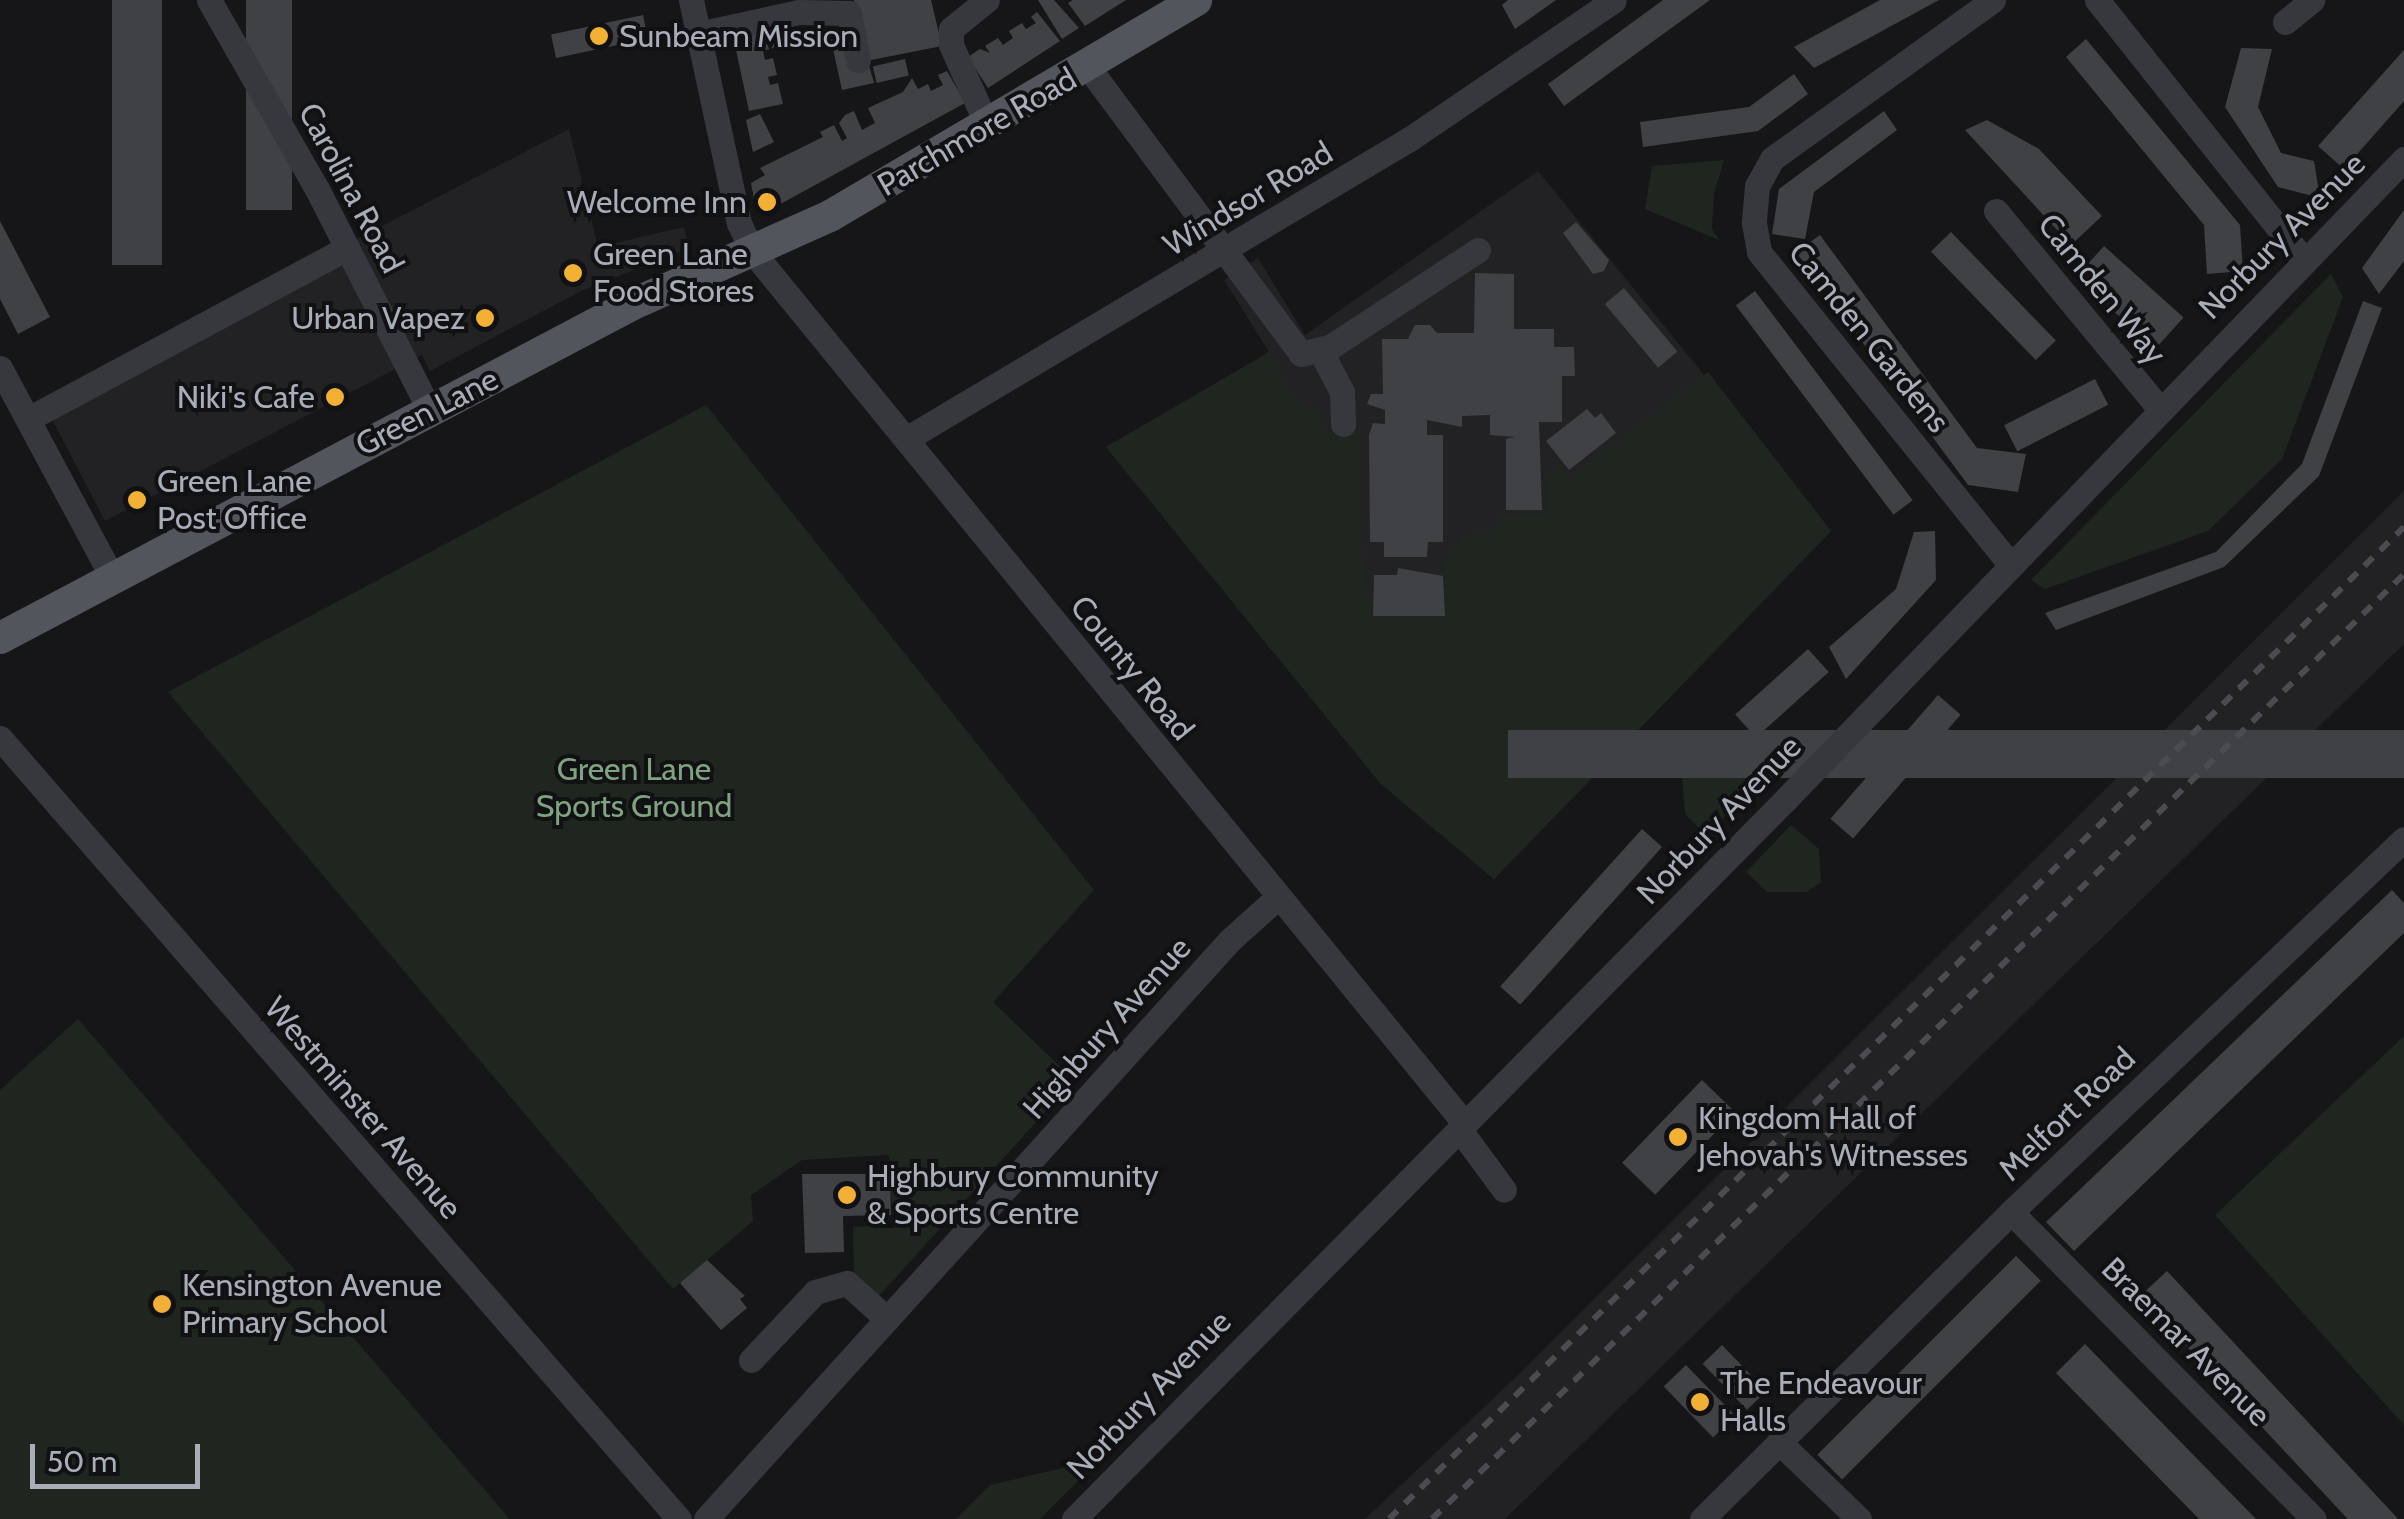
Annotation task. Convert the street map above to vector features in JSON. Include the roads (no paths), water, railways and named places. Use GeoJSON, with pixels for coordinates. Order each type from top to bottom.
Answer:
{"type":"FeatureCollection","features":[{"type":"Feature","properties":{"kind":"main road","name":"Parchmore Road"},"geometry":{"type":"LineString","coordinates":[[752,251],[857,202],[1196,0]]}},
{"type":"Feature","properties":{"kind":"main road","name":"Green Lane"},"geometry":{"type":"LineString","coordinates":[[0,638],[631,305],[752,251]]}},
{"type":"Feature","properties":{"kind":"street","name":"Carolina Road"},"geometry":{"type":"LineString","coordinates":[[209,0],[347,248],[430,411]]}},
{"type":"Feature","properties":{"kind":"street"},"geometry":{"type":"LineString","coordinates":[[691,0],[740,223],[752,251]]}},
{"type":"Feature","properties":{"kind":"street"},"geometry":{"type":"LineString","coordinates":[[987,0],[951,29],[950,45],[987,125]]}},
{"type":"Feature","properties":{"kind":"street","name":"Windsor Road"},"geometry":{"type":"LineString","coordinates":[[906,439],[1226,250],[1499,82],[1614,0]]}},
{"type":"Feature","properties":{"kind":"street","name":"Camden Gardens"},"geometry":{"type":"LineString","coordinates":[[1992,0],[1772,160],[1757,186],[1754,222],[1759,252],[2009,563]]}},
{"type":"Feature","properties":{"kind":"street"},"geometry":{"type":"LineString","coordinates":[[2097,0],[2304,260]]}},
{"type":"Feature","properties":{"kind":"street"},"geometry":{"type":"LineString","coordinates":[[2286,22],[2312,0]]}},
{"type":"Feature","properties":{"kind":"street"},"geometry":{"type":"LineString","coordinates":[[698,34],[799,12],[849,13],[858,60]]}},
{"type":"Feature","properties":{"kind":"street"},"geometry":{"type":"LineString","coordinates":[[1088,67],[1226,250],[1292,348],[1308,355],[1321,352],[1478,250]]}},
{"type":"Feature","properties":{"kind":"street","name":"Norbury Avenue"},"geometry":{"type":"LineString","coordinates":[[1074,1519],[1462,1127],[2158,407],[2404,159]]}},
{"type":"Feature","properties":{"kind":"street","name":"Camden Way"},"geometry":{"type":"LineString","coordinates":[[1996,210],[2158,407]]}},
{"type":"Feature","properties":{"kind":"street"},"geometry":{"type":"LineString","coordinates":[[28,419],[347,248]]}},
{"type":"Feature","properties":{"kind":"street","name":"County Road"},"geometry":{"type":"LineString","coordinates":[[752,251],[1278,897],[1462,1127],[1504,1190]]}},
{"type":"Feature","properties":{"kind":"street"},"geometry":{"type":"LineString","coordinates":[[1321,352],[1342,392],[1344,424]]}},
{"type":"Feature","properties":{"kind":"street"},"geometry":{"type":"LineString","coordinates":[[0,368],[112,576]]}},
{"type":"Feature","properties":{"kind":"street","name":"Westminster Avenue"},"geometry":{"type":"LineString","coordinates":[[0,738],[680,1519]]}},
{"type":"Feature","properties":{"kind":"street","name":"Melfort Road"},"geometry":{"type":"LineString","coordinates":[[1702,1519],[2011,1212],[2404,839]]}},
{"type":"Feature","properties":{"kind":"street","name":"Highbury Avenue"},"geometry":{"type":"LineString","coordinates":[[706,1519],[1230,940],[1278,897]]}},
{"type":"Feature","properties":{"kind":"street","name":"Braemar Avenue"},"geometry":{"type":"LineString","coordinates":[[2011,1212],[2314,1519]]}},
{"type":"Feature","properties":{"kind":"street"},"geometry":{"type":"LineString","coordinates":[[751,1360],[815,1292],[847,1284],[887,1319]]}},
{"type":"Feature","properties":{"kind":"street"},"geometry":{"type":"LineString","coordinates":[[1779,1442],[1859,1519]]}},
{"type":"Feature","properties":{"kind":"railway"},"geometry":{"type":"LineString","coordinates":[[1389,1519],[2404,527]]}},
{"type":"Feature","properties":{"kind":"railway"},"geometry":{"type":"LineString","coordinates":[[1432,1519],[2404,574]]}},
{"type":"Feature","properties":{"kind":"place","name":"Sunbeam Mission"},"geometry":{"type":"Point","coordinates":[599,36]}},
{"type":"Feature","properties":{"kind":"place","name":"Welcome Inn"},"geometry":{"type":"Point","coordinates":[767,202]}},
{"type":"Feature","properties":{"kind":"place","name":"Green Lane Food Stores"},"geometry":{"type":"Point","coordinates":[573,273]}},
{"type":"Feature","properties":{"kind":"place","name":"Urban Vapez"},"geometry":{"type":"Point","coordinates":[485,318]}},
{"type":"Feature","properties":{"kind":"place","name":"Niki's Cafe"},"geometry":{"type":"Point","coordinates":[335,397]}},
{"type":"Feature","properties":{"kind":"place","name":"Green Lane Post Office"},"geometry":{"type":"Point","coordinates":[137,500]}},
{"type":"Feature","properties":{"kind":"place","name":"Kingdom Hall of Jehovah's Witnesses"},"geometry":{"type":"Point","coordinates":[1678,1137]}},
{"type":"Feature","properties":{"kind":"place","name":"Highbury Community & Sports Centre"},"geometry":{"type":"Point","coordinates":[847,1195]}},
{"type":"Feature","properties":{"kind":"place","name":"Kensington Avenue Primary School"},"geometry":{"type":"Point","coordinates":[162,1304]}},
{"type":"Feature","properties":{"kind":"place","name":"The Endeavour Halls"},"geometry":{"type":"Point","coordinates":[1700,1402]}},
{"type":"Feature","properties":{"kind":"park label","name":"Green Lane Sports Ground"},"geometry":{"type":"Point","coordinates":[634,788]}}]}
